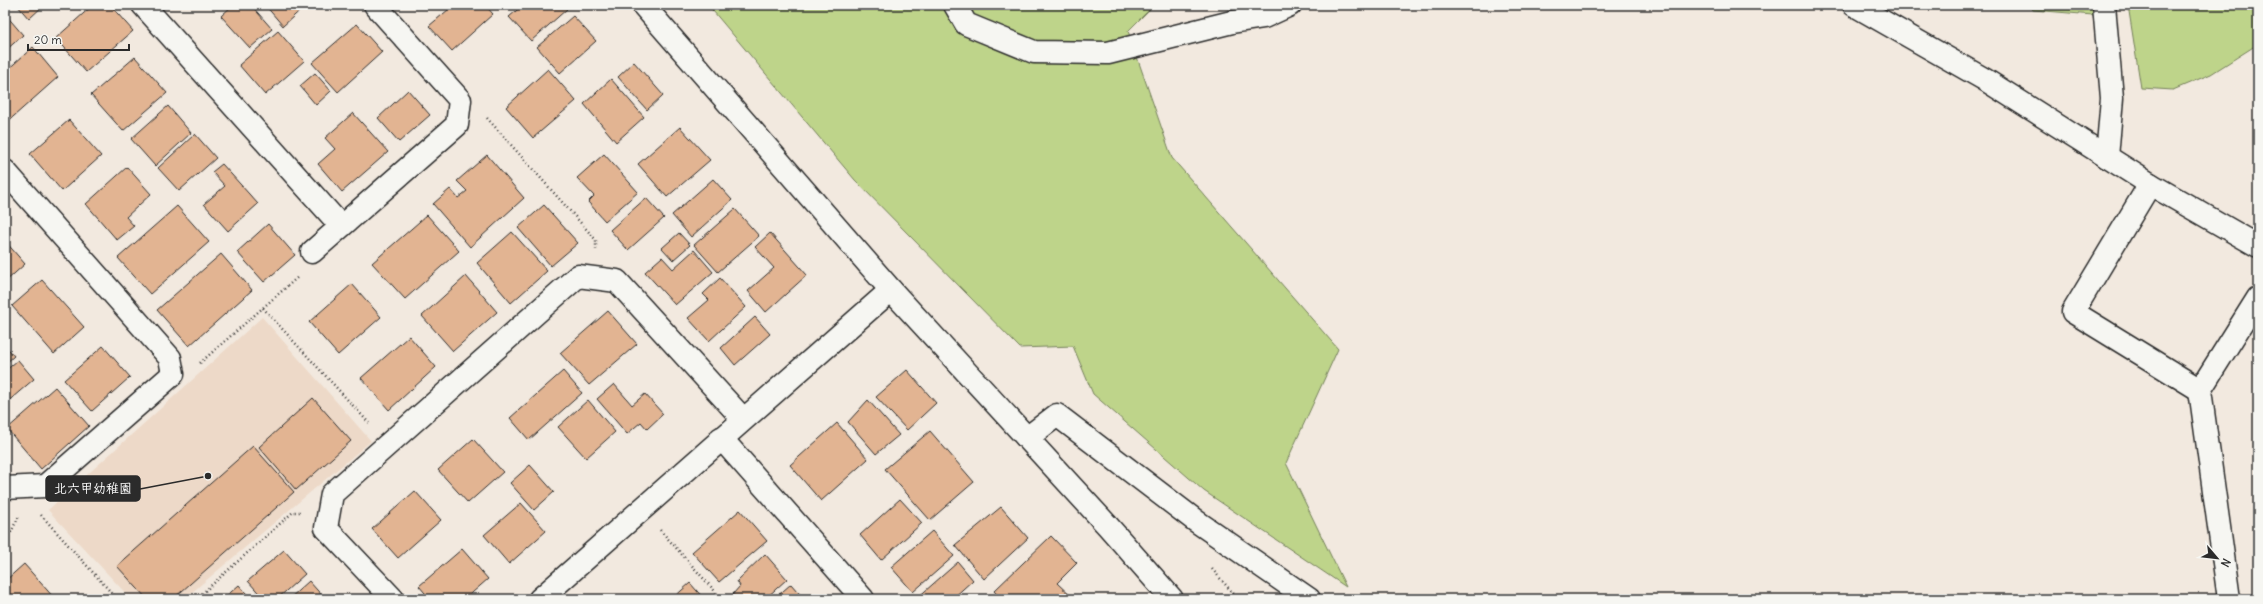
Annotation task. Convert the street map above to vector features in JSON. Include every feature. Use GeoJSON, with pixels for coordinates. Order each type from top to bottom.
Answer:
{"type":"FeatureCollection","features":[{"type":"Feature","properties":{"kind":"street"},"geometry":{"type":"LineString","coordinates":[[143,5],[341,226]]}},
{"type":"Feature","properties":{"kind":"street"},"geometry":{"type":"LineString","coordinates":[[312,252],[457,125],[460,100],[375,5]]}},
{"type":"Feature","properties":{"kind":"street"},"geometry":{"type":"LineString","coordinates":[[643,5],[891,290],[1172,599]]}},
{"type":"Feature","properties":{"kind":"street"},"geometry":{"type":"LineString","coordinates":[[955,5],[966,24],[1034,52],[1101,53],[1108,53],[1232,22],[1264,17],[1290,5]]}},
{"type":"Feature","properties":{"kind":"street"},"geometry":{"type":"LineString","coordinates":[[1854,5],[1984,79],[2150,184],[2258,246]]}},
{"type":"Feature","properties":{"kind":"street"},"geometry":{"type":"LineString","coordinates":[[2104,5],[2112,98],[2107,156]]}},
{"type":"Feature","properties":{"kind":"street"},"geometry":{"type":"LineString","coordinates":[[5,171],[170,358],[173,374],[45,486],[18,493]]}},
{"type":"Feature","properties":{"kind":"street"},"geometry":{"type":"LineString","coordinates":[[2150,184],[2073,312],[2200,390]]}},
{"type":"Feature","properties":{"kind":"street"},"geometry":{"type":"LineString","coordinates":[[393,599],[326,528],[332,494],[578,276],[617,281],[743,419]]}},
{"type":"Feature","properties":{"kind":"street"},"geometry":{"type":"LineString","coordinates":[[540,599],[721,438],[891,290]]}},
{"type":"Feature","properties":{"kind":"street"},"geometry":{"type":"LineString","coordinates":[[2229,599],[2200,390],[2258,298]]}},
{"type":"Feature","properties":{"kind":"street"},"geometry":{"type":"LineString","coordinates":[[1027,438],[1057,415],[1196,521],[1309,599]]}},
{"type":"Feature","properties":{"kind":"street"},"geometry":{"type":"LineString","coordinates":[[721,438],[863,599]]}},
{"type":"Feature","properties":{"kind":"path"},"geometry":{"type":"LineString","coordinates":[[459,108],[484,114],[596,240],[597,278]]}},
{"type":"Feature","properties":{"kind":"path"},"geometry":{"type":"LineString","coordinates":[[171,366],[198,364],[317,260],[312,252]]}},
{"type":"Feature","properties":{"kind":"path"},"geometry":{"type":"LineString","coordinates":[[263,308],[389,444]]}},
{"type":"Feature","properties":{"kind":"path"},"geometry":{"type":"LineString","coordinates":[[5,538],[11,532],[18,493]]}},
{"type":"Feature","properties":{"kind":"path"},"geometry":{"type":"LineString","coordinates":[[18,493],[118,599]]}},
{"type":"Feature","properties":{"kind":"path"},"geometry":{"type":"LineString","coordinates":[[642,509],[722,599]]}},
{"type":"Feature","properties":{"kind":"path"},"geometry":{"type":"LineString","coordinates":[[196,599],[293,512],[329,512]]}},
{"type":"Feature","properties":{"kind":"shaded area"},"geometry":{"type":"Polygon","coordinates":[[[262,317],[371,441],[184,599],[131,599],[48,510],[262,317]]]}},
{"type":"Feature","properties":{"kind":"green space"},"geometry":{"type":"Polygon","coordinates":[[[708,5],[1154,5],[1128,31],[1172,158],[1338,349],[1286,463],[1346,587],[1204,491],[1093,394],[1073,346],[1020,348],[855,180],[708,5]]]}},
{"type":"Feature","properties":{"kind":"green space"},"geometry":{"type":"Polygon","coordinates":[[[2030,5],[2094,5],[2093,15],[2033,10],[2030,5]]]}},
{"type":"Feature","properties":{"kind":"green space"},"geometry":{"type":"Polygon","coordinates":[[[2128,5],[2258,5],[2258,44],[2211,74],[2173,90],[2141,88],[2128,5]]]}},
{"type":"Feature","properties":{"kind":"building"},"geometry":{"type":"Polygon","coordinates":[[[17,5],[44,5],[29,19],[17,5]]]}},
{"type":"Feature","properties":{"kind":"building"},"geometry":{"type":"Polygon","coordinates":[[[93,5],[110,5],[133,31],[86,72],[56,38],[93,5]]]}},
{"type":"Feature","properties":{"kind":"building"},"geometry":{"type":"Polygon","coordinates":[[[233,5],[251,5],[272,29],[250,48],[221,16],[233,5]]]}},
{"type":"Feature","properties":{"kind":"building"},"geometry":{"type":"Polygon","coordinates":[[[265,5],[306,5],[283,26],[265,5]]]}},
{"type":"Feature","properties":{"kind":"building"},"geometry":{"type":"Polygon","coordinates":[[[445,5],[485,5],[493,14],[452,51],[429,26],[449,9],[445,5]]]}},
{"type":"Feature","properties":{"kind":"building"},"geometry":{"type":"Polygon","coordinates":[[[523,5],[563,5],[567,9],[531,41],[509,17],[523,5]]]}},
{"type":"Feature","properties":{"kind":"building"},"geometry":{"type":"Polygon","coordinates":[[[5,14],[23,35],[5,51],[5,14]]]}},
{"type":"Feature","properties":{"kind":"building"},"geometry":{"type":"Polygon","coordinates":[[[573,16],[596,41],[560,73],[537,47],[573,16]]]}},
{"type":"Feature","properties":{"kind":"building"},"geometry":{"type":"Polygon","coordinates":[[[357,24],[382,52],[338,92],[312,63],[357,24]]]}},
{"type":"Feature","properties":{"kind":"building"},"geometry":{"type":"Polygon","coordinates":[[[278,31],[304,61],[265,95],[239,65],[278,31]]]}},
{"type":"Feature","properties":{"kind":"building"},"geometry":{"type":"Polygon","coordinates":[[[33,47],[58,77],[5,124],[5,72],[33,47]]]}},
{"type":"Feature","properties":{"kind":"building"},"geometry":{"type":"Polygon","coordinates":[[[135,57],[167,93],[123,131],[91,95],[135,57]]]}},
{"type":"Feature","properties":{"kind":"building"},"geometry":{"type":"Polygon","coordinates":[[[634,62],[663,95],[647,110],[618,77],[634,62]]]}},
{"type":"Feature","properties":{"kind":"building"},"geometry":{"type":"Polygon","coordinates":[[[548,69],[576,101],[533,138],[506,107],[548,69]]]}},
{"type":"Feature","properties":{"kind":"building"},"geometry":{"type":"Polygon","coordinates":[[[315,73],[331,91],[316,105],[300,86],[315,73]]]}},
{"type":"Feature","properties":{"kind":"building"},"geometry":{"type":"Polygon","coordinates":[[[611,79],[644,117],[616,142],[584,104],[611,79]]]}},
{"type":"Feature","properties":{"kind":"building"},"geometry":{"type":"Polygon","coordinates":[[[408,90],[430,115],[399,142],[378,118],[408,90]]]}},
{"type":"Feature","properties":{"kind":"building"},"geometry":{"type":"Polygon","coordinates":[[[168,106],[191,133],[155,166],[131,139],[168,106]]]}},
{"type":"Feature","properties":{"kind":"building"},"geometry":{"type":"Polygon","coordinates":[[[353,113],[388,152],[342,192],[318,164],[335,149],[325,138],[353,113]]]}},
{"type":"Feature","properties":{"kind":"building"},"geometry":{"type":"Polygon","coordinates":[[[69,120],[101,156],[62,191],[30,154],[69,120]]]}},
{"type":"Feature","properties":{"kind":"building"},"geometry":{"type":"Polygon","coordinates":[[[680,127],[710,160],[667,197],[638,164],[680,127]]]}},
{"type":"Feature","properties":{"kind":"building"},"geometry":{"type":"Polygon","coordinates":[[[195,134],[216,158],[179,191],[158,168],[195,134]]]}},
{"type":"Feature","properties":{"kind":"building"},"geometry":{"type":"Polygon","coordinates":[[[604,154],[638,192],[605,221],[588,202],[594,196],[577,178],[604,154]]]}},
{"type":"Feature","properties":{"kind":"building"},"geometry":{"type":"Polygon","coordinates":[[[487,155],[524,198],[470,247],[433,204],[450,189],[458,198],[467,191],[457,181],[487,155]]]}},
{"type":"Feature","properties":{"kind":"building"},"geometry":{"type":"Polygon","coordinates":[[[222,164],[258,204],[228,231],[204,204],[225,186],[212,172],[222,164]]]}},
{"type":"Feature","properties":{"kind":"building"},"geometry":{"type":"Polygon","coordinates":[[[127,167],[151,194],[126,217],[134,226],[117,240],[86,204],[127,167]]]}},
{"type":"Feature","properties":{"kind":"building"},"geometry":{"type":"Polygon","coordinates":[[[713,179],[732,200],[691,237],[672,215],[713,179]]]}},
{"type":"Feature","properties":{"kind":"building"},"geometry":{"type":"Polygon","coordinates":[[[646,198],[664,218],[628,250],[610,230],[646,198]]]}},
{"type":"Feature","properties":{"kind":"building"},"geometry":{"type":"Polygon","coordinates":[[[544,205],[578,243],[551,266],[518,228],[544,205]]]}},
{"type":"Feature","properties":{"kind":"building"},"geometry":{"type":"Polygon","coordinates":[[[177,206],[209,242],[150,294],[118,258],[177,206]]]}},
{"type":"Feature","properties":{"kind":"building"},"geometry":{"type":"Polygon","coordinates":[[[735,209],[759,236],[718,272],[694,245],[735,209]]]}},
{"type":"Feature","properties":{"kind":"building"},"geometry":{"type":"Polygon","coordinates":[[[427,215],[459,251],[405,299],[372,263],[427,215]]]}},
{"type":"Feature","properties":{"kind":"building"},"geometry":{"type":"Polygon","coordinates":[[[268,224],[295,255],[264,282],[237,252],[268,224]]]}},
{"type":"Feature","properties":{"kind":"building"},"geometry":{"type":"Polygon","coordinates":[[[512,232],[547,271],[511,303],[477,263],[512,232]]]}},
{"type":"Feature","properties":{"kind":"building"},"geometry":{"type":"Polygon","coordinates":[[[679,233],[690,245],[673,260],[662,248],[679,233]]]}},
{"type":"Feature","properties":{"kind":"building"},"geometry":{"type":"Polygon","coordinates":[[[770,233],[807,275],[766,312],[748,291],[774,268],[755,247],[770,233]]]}},
{"type":"Feature","properties":{"kind":"building"},"geometry":{"type":"Polygon","coordinates":[[[5,241],[25,264],[5,282],[5,241]]]}},
{"type":"Feature","properties":{"kind":"building"},"geometry":{"type":"Polygon","coordinates":[[[694,250],[713,272],[675,305],[645,272],[662,257],[673,269],[694,250]]]}},
{"type":"Feature","properties":{"kind":"building"},"geometry":{"type":"Polygon","coordinates":[[[221,254],[252,290],[189,346],[157,310],[221,254]]]}},
{"type":"Feature","properties":{"kind":"building"},"geometry":{"type":"Polygon","coordinates":[[[466,276],[497,312],[453,351],[422,316],[466,276]]]}},
{"type":"Feature","properties":{"kind":"building"},"geometry":{"type":"Polygon","coordinates":[[[720,278],[746,307],[709,341],[688,318],[709,300],[703,294],[720,278]]]}},
{"type":"Feature","properties":{"kind":"building"},"geometry":{"type":"Polygon","coordinates":[[[42,280],[84,327],[54,354],[12,306],[42,280]]]}},
{"type":"Feature","properties":{"kind":"building"},"geometry":{"type":"Polygon","coordinates":[[[352,284],[381,317],[338,355],[309,322],[352,284]]]}},
{"type":"Feature","properties":{"kind":"building"},"geometry":{"type":"Polygon","coordinates":[[[608,311],[637,344],[589,385],[560,353],[608,311]]]}},
{"type":"Feature","properties":{"kind":"building"},"geometry":{"type":"Polygon","coordinates":[[[755,317],[770,334],[735,365],[721,348],[755,317]]]}},
{"type":"Feature","properties":{"kind":"building"},"geometry":{"type":"Polygon","coordinates":[[[409,336],[436,367],[389,410],[361,378],[409,336]]]}},
{"type":"Feature","properties":{"kind":"building"},"geometry":{"type":"Polygon","coordinates":[[[5,345],[14,356],[5,364],[5,345]]]}},
{"type":"Feature","properties":{"kind":"building"},"geometry":{"type":"Polygon","coordinates":[[[103,346],[130,377],[92,411],[64,380],[103,346]]]}},
{"type":"Feature","properties":{"kind":"building"},"geometry":{"type":"Polygon","coordinates":[[[18,360],[34,379],[5,404],[5,371],[18,360]]]}},
{"type":"Feature","properties":{"kind":"building"},"geometry":{"type":"Polygon","coordinates":[[[907,370],[936,403],[907,430],[876,397],[907,370]]]}},
{"type":"Feature","properties":{"kind":"building"},"geometry":{"type":"Polygon","coordinates":[[[563,371],[582,393],[529,440],[510,418],[563,371]]]}},
{"type":"Feature","properties":{"kind":"building"},"geometry":{"type":"Polygon","coordinates":[[[614,384],[632,405],[645,394],[663,414],[647,429],[641,422],[627,434],[597,399],[614,384]]]}},
{"type":"Feature","properties":{"kind":"building"},"geometry":{"type":"Polygon","coordinates":[[[55,387],[89,426],[41,469],[7,429],[55,387]]]}},
{"type":"Feature","properties":{"kind":"building"},"geometry":{"type":"Polygon","coordinates":[[[313,398],[351,441],[296,490],[259,447],[313,398]]]}},
{"type":"Feature","properties":{"kind":"building"},"geometry":{"type":"Polygon","coordinates":[[[588,400],[615,432],[586,458],[558,427],[588,400]]]}},
{"type":"Feature","properties":{"kind":"building"},"geometry":{"type":"Polygon","coordinates":[[[868,400],[899,435],[876,454],[848,422],[868,400]]]}},
{"type":"Feature","properties":{"kind":"building"},"geometry":{"type":"Polygon","coordinates":[[[837,423],[868,459],[821,501],[790,465],[837,423]]]}},
{"type":"Feature","properties":{"kind":"building"},"geometry":{"type":"Polygon","coordinates":[[[930,431],[974,482],[930,520],[885,469],[930,431]]]}},
{"type":"Feature","properties":{"kind":"building"},"geometry":{"type":"Polygon","coordinates":[[[473,439],[503,472],[468,503],[438,470],[473,439]]]}},
{"type":"Feature","properties":{"kind":"building"},"geometry":{"type":"Polygon","coordinates":[[[253,446],[294,492],[173,599],[147,599],[117,566],[253,446]]]}},
{"type":"Feature","properties":{"kind":"building"},"geometry":{"type":"Polygon","coordinates":[[[530,465],[554,492],[534,510],[510,483],[530,465]]]}},
{"type":"Feature","properties":{"kind":"building"},"geometry":{"type":"Polygon","coordinates":[[[415,491],[441,520],[398,558],[372,529],[415,491]]]}},
{"type":"Feature","properties":{"kind":"building"},"geometry":{"type":"Polygon","coordinates":[[[900,499],[922,523],[881,560],[860,535],[900,499]]]}},
{"type":"Feature","properties":{"kind":"building"},"geometry":{"type":"Polygon","coordinates":[[[521,503],[546,531],[509,564],[484,535],[521,503]]]}},
{"type":"Feature","properties":{"kind":"building"},"geometry":{"type":"Polygon","coordinates":[[[1001,507],[1028,538],[984,579],[955,545],[1001,507]]]}},
{"type":"Feature","properties":{"kind":"building"},"geometry":{"type":"Polygon","coordinates":[[[740,510],[767,541],[719,582],[692,552],[740,510]]]}},
{"type":"Feature","properties":{"kind":"building"},"geometry":{"type":"Polygon","coordinates":[[[932,531],[954,556],[913,592],[891,567],[932,531]]]}},
{"type":"Feature","properties":{"kind":"building"},"geometry":{"type":"Polygon","coordinates":[[[1051,536],[1077,563],[1057,583],[1074,599],[1001,599],[994,591],[1051,536]]]}},
{"type":"Feature","properties":{"kind":"building"},"geometry":{"type":"Polygon","coordinates":[[[462,549],[488,579],[465,599],[430,599],[419,586],[462,549]]]}},
{"type":"Feature","properties":{"kind":"building"},"geometry":{"type":"Polygon","coordinates":[[[284,550],[305,574],[277,599],[264,599],[248,581],[284,550]]]}},
{"type":"Feature","properties":{"kind":"building"},"geometry":{"type":"Polygon","coordinates":[[[765,554],[787,579],[765,599],[737,599],[733,594],[740,586],[737,581],[765,554]]]}},
{"type":"Feature","properties":{"kind":"building"},"geometry":{"type":"Polygon","coordinates":[[[958,562],[973,580],[952,599],[916,599],[958,562]]]}},
{"type":"Feature","properties":{"kind":"building"},"geometry":{"type":"Polygon","coordinates":[[[24,564],[55,599],[5,599],[5,581],[24,564]]]}},
{"type":"Feature","properties":{"kind":"building"},"geometry":{"type":"Polygon","coordinates":[[[309,581],[325,599],[289,599],[309,581]]]}},
{"type":"Feature","properties":{"kind":"building"},"geometry":{"type":"Polygon","coordinates":[[[690,583],[704,599],[672,599],[690,583]]]}},
{"type":"Feature","properties":{"kind":"building"},"geometry":{"type":"Polygon","coordinates":[[[791,584],[804,599],[774,599],[791,584]]]}},
{"type":"Feature","properties":{"kind":"building"},"geometry":{"type":"Polygon","coordinates":[[[239,585],[251,599],[223,599],[239,585]]]}},
{"type":"Feature","properties":{"kind":"place","name":"北六甲幼稚園"},"geometry":{"type":"Point","coordinates":[208,476]}}]}
